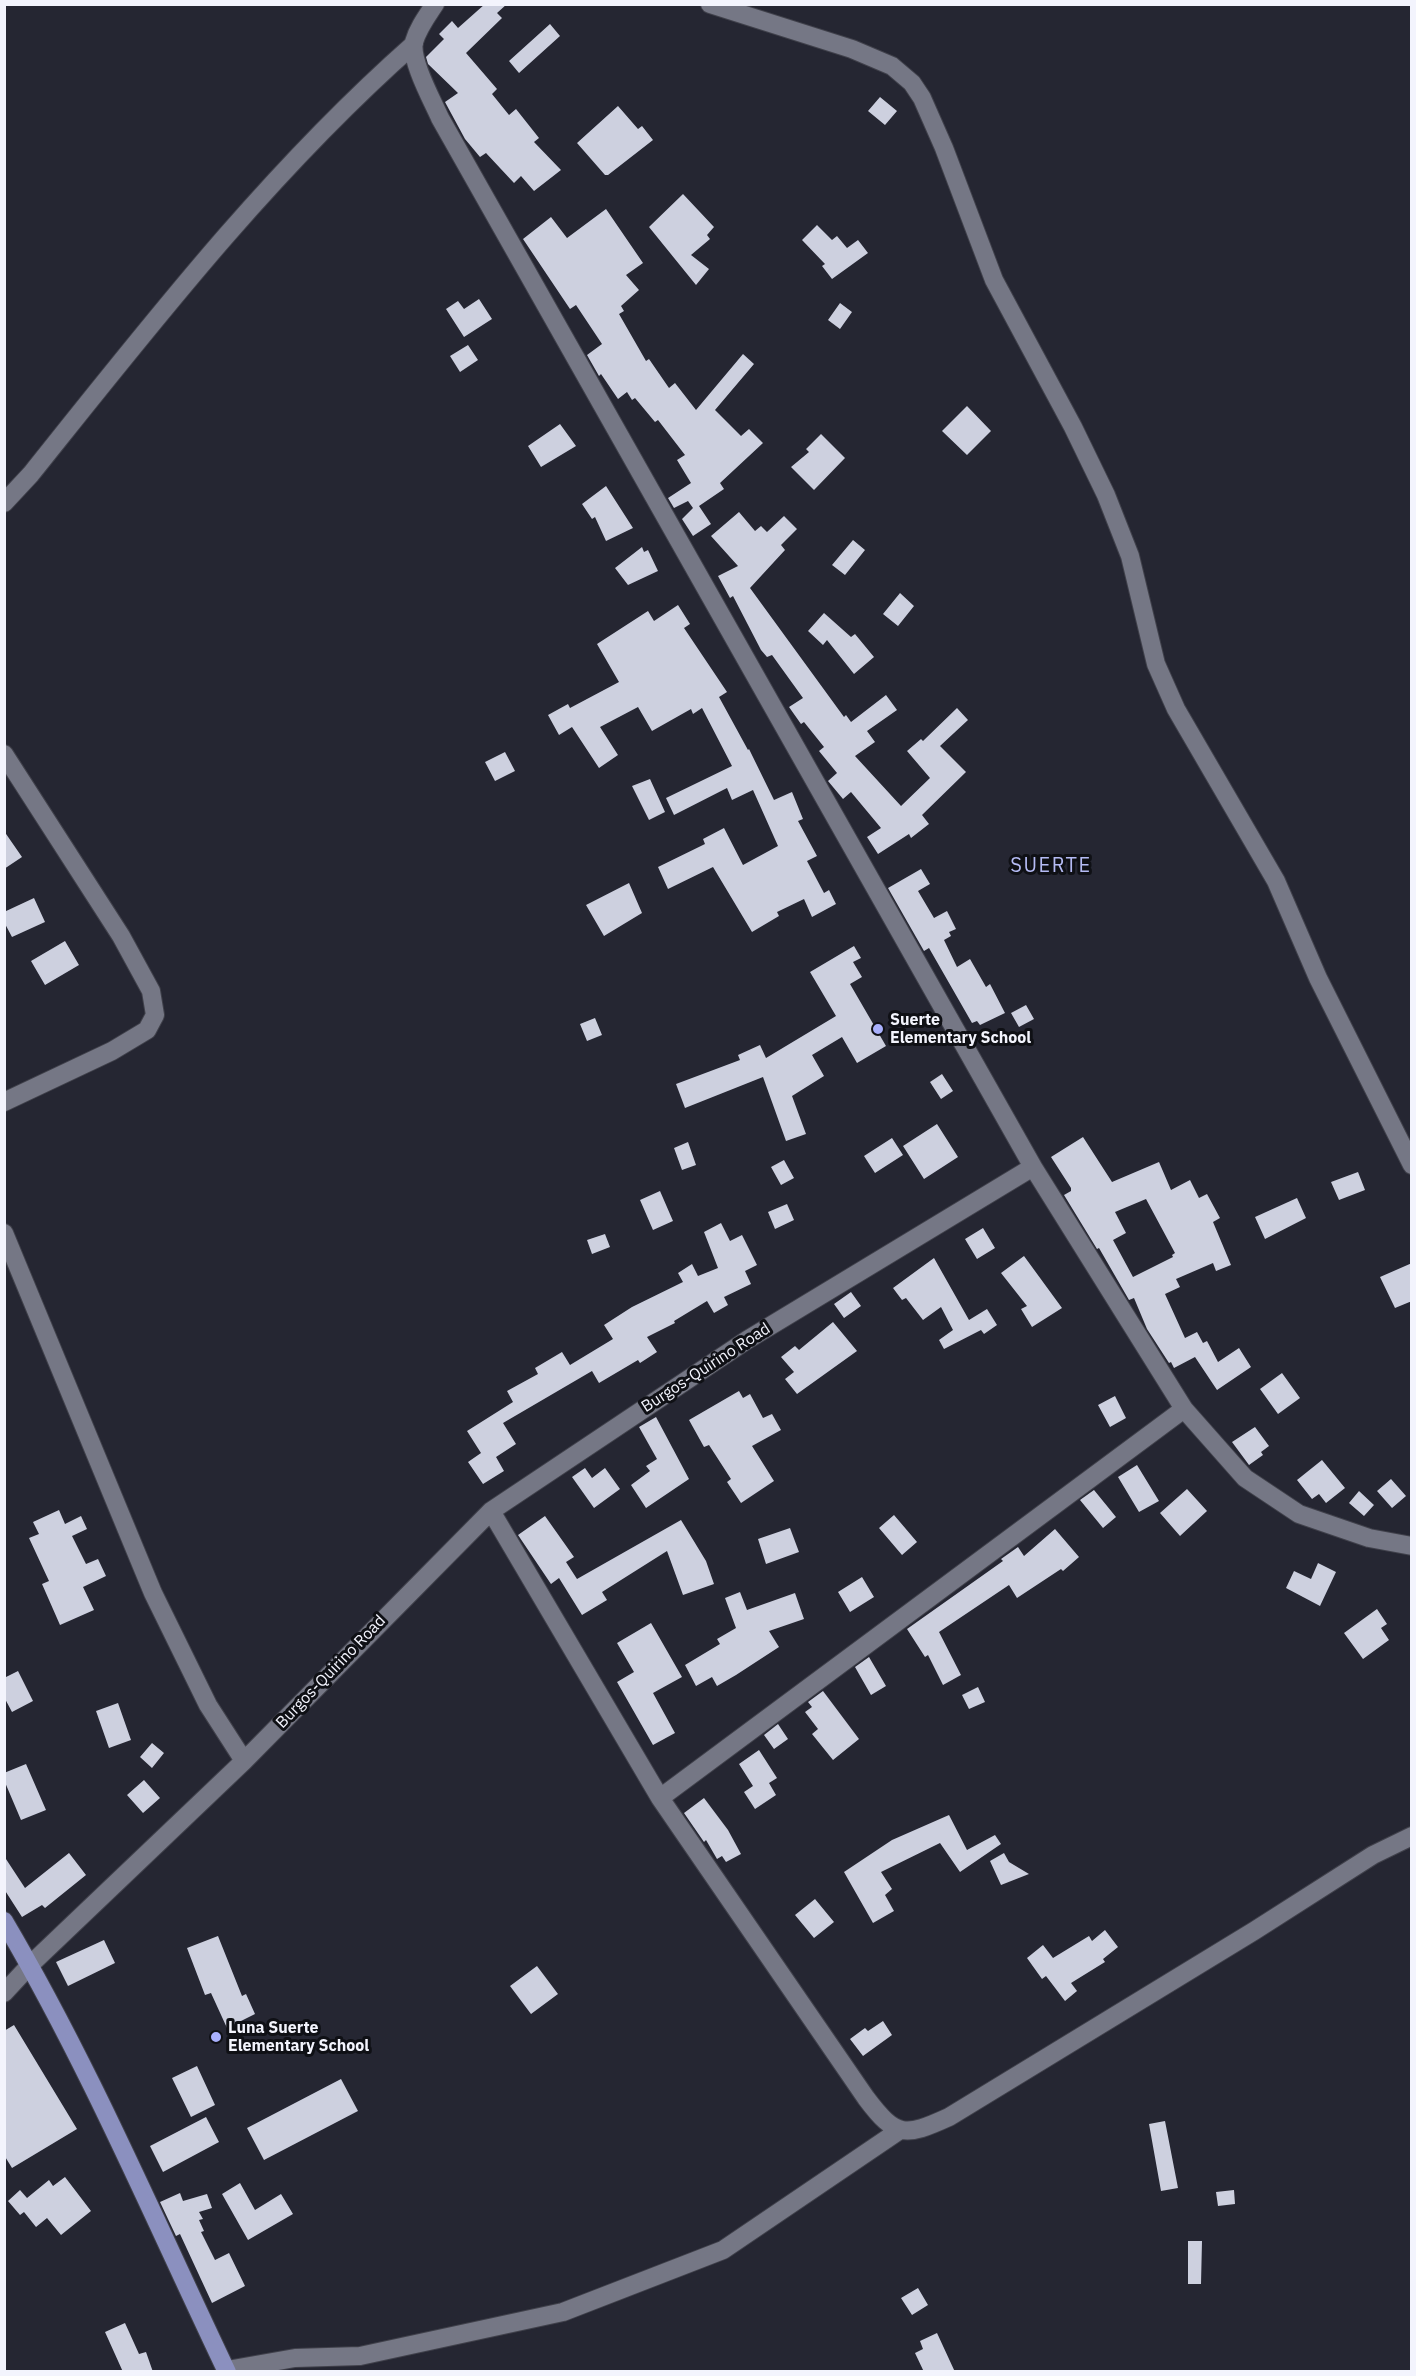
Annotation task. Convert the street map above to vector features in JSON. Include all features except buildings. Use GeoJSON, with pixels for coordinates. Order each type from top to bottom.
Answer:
{"type":"FeatureCollection","features":[{"type":"Feature","properties":{"kind":"main road"},"geometry":{"type":"LineString","coordinates":[[4,1921],[30,1965],[134,2174],[227,2371]]}},
{"type":"Feature","properties":{"kind":"street"},"geometry":{"type":"LineString","coordinates":[[4,503],[31,474],[187,279],[351,100],[414,44],[420,26],[435,4]]}},
{"type":"Feature","properties":{"kind":"street"},"geometry":{"type":"LineString","coordinates":[[710,4],[852,49],[892,66],[912,83],[922,98],[945,148],[994,280],[1073,427],[1106,495],[1130,556],[1156,664],[1176,709],[1275,881],[1318,978],[1412,1166]]}},
{"type":"Feature","properties":{"kind":"street"},"geometry":{"type":"LineString","coordinates":[[414,44],[422,77],[440,118],[489,208],[1033,1167],[1184,1409],[1245,1478],[1299,1514],[1369,1538],[1412,1546]]}},
{"type":"Feature","properties":{"kind":"street"},"geometry":{"type":"LineString","coordinates":[[4,754],[120,936],[151,991],[155,1015],[147,1030],[112,1051],[4,1102]]}},
{"type":"Feature","properties":{"kind":"street","name":"Burgos-Quirino Road"},"geometry":{"type":"LineString","coordinates":[[4,1993],[30,1965],[244,1761],[490,1510],[747,1340],[1033,1167]]}},
{"type":"Feature","properties":{"kind":"street"},"geometry":{"type":"LineString","coordinates":[[6,1243],[153,1593],[208,1705],[244,1761]]}},
{"type":"Feature","properties":{"kind":"street"},"geometry":{"type":"LineString","coordinates":[[660,1798],[1184,1409]]}},
{"type":"Feature","properties":{"kind":"street"},"geometry":{"type":"LineString","coordinates":[[490,1510],[660,1798],[866,2098],[883,2120],[900,2130],[919,2131],[949,2117],[1254,1931],[1373,1855],[1412,1836]]}},
{"type":"Feature","properties":{"kind":"street"},"geometry":{"type":"LineString","coordinates":[[227,2371],[295,2358],[360,2356],[563,2312],[723,2250],[900,2130]]}},
{"type":"Feature","properties":{"kind":"place","name":"Suerte Elementary School"},"geometry":{"type":"Point","coordinates":[878,1029]}},
{"type":"Feature","properties":{"kind":"place","name":"Luna Suerte Elementary School"},"geometry":{"type":"Point","coordinates":[216,2037]}},
{"type":"Feature","properties":{"kind":"district","name":"SUERTE"},"geometry":{"type":"Point","coordinates":[1051,866]}}]}
